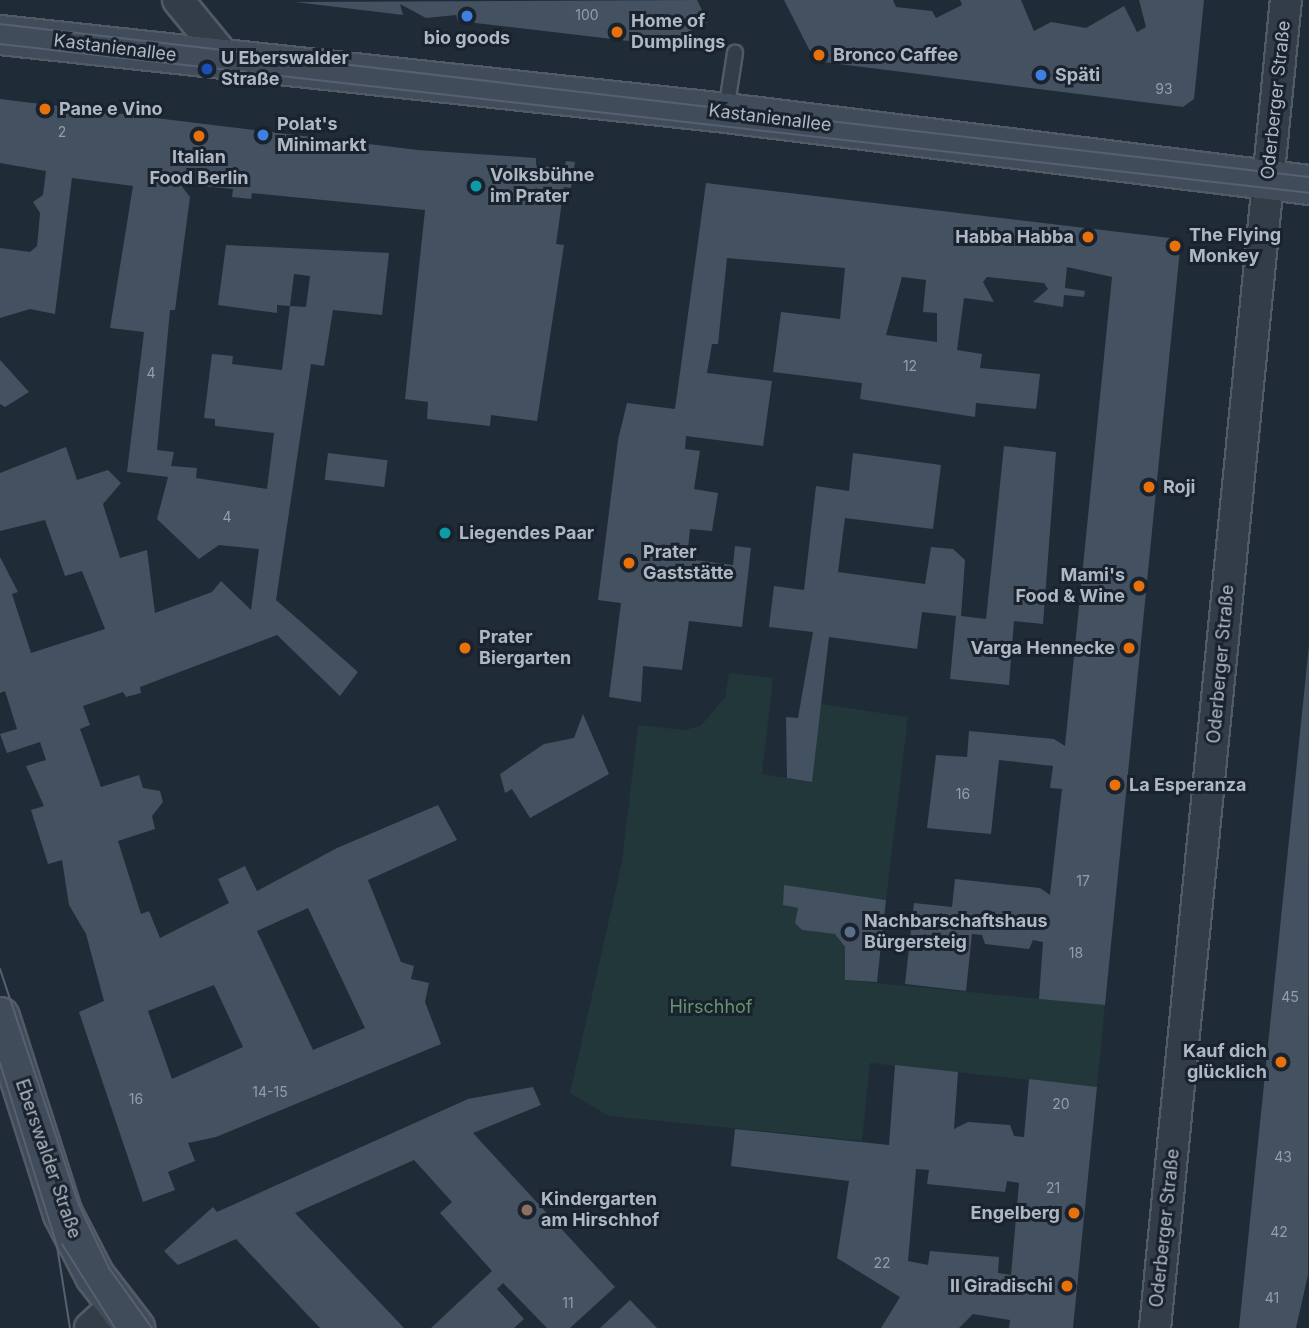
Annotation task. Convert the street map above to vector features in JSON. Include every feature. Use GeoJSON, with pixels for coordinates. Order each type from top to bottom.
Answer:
{"type":"FeatureCollection","features":[{"type":"Feature","properties":{"kind":"street","name":"Kastanienallee"},"geometry":{"type":"LineString","coordinates":[[178,0],[229,62]]}},
{"type":"Feature","properties":{"kind":"street","name":"Oderberger Straße"},"geometry":{"type":"LineString","coordinates":[[1155,1328],[1286,0]]}},
{"type":"Feature","properties":{"kind":"street","name":"Kastanienallee"},"geometry":{"type":"LineString","coordinates":[[0,35],[229,62],[726,113],[1309,185]]}},
{"type":"Feature","properties":{"kind":"street","name":"Eberswalder Straße"},"geometry":{"type":"LineString","coordinates":[[0,1017],[63,1214],[113,1321]]}},
{"type":"Feature","properties":{"kind":"lane"},"geometry":{"type":"LineString","coordinates":[[726,113],[735,53]]}},
{"type":"Feature","properties":{"kind":"green space","name":"Hirschhof"},"geometry":{"type":"Polygon","coordinates":[[[729,673],[773,678],[762,774],[811,782],[821,704],[908,717],[886,900],[784,885],[783,905],[798,908],[801,930],[835,934],[845,947],[845,980],[1105,1005],[1097,1087],[870,1063],[862,1141],[609,1116],[570,1093],[622,862],[638,725],[684,730],[701,726],[725,697],[729,673]]]}},
{"type":"Feature","properties":{"kind":"building"},"geometry":{"type":"Polygon","coordinates":[[[697,0],[708,22],[663,45],[458,21],[456,15],[426,18],[400,4],[403,15],[295,2],[697,0]]]}},
{"type":"Feature","properties":{"kind":"building"},"geometry":{"type":"Polygon","coordinates":[[[784,0],[893,0],[896,7],[932,11],[936,18],[962,5],[960,0],[1021,0],[1034,31],[1051,22],[1086,28],[1124,6],[1137,32],[1146,27],[1139,0],[1204,0],[1194,99],[1183,107],[815,61],[784,0]]]}},
{"type":"Feature","properties":{"kind":"building"},"geometry":{"type":"Polygon","coordinates":[[[0,99],[418,150],[536,158],[536,165],[564,169],[566,161],[575,162],[571,188],[564,187],[556,244],[564,245],[537,421],[491,415],[490,426],[427,419],[428,402],[405,399],[425,210],[252,193],[251,199],[232,197],[233,189],[180,184],[190,197],[175,310],[170,310],[157,450],[174,452],[171,466],[197,468],[196,478],[267,489],[274,433],[215,426],[215,419],[204,418],[212,354],[233,356],[232,364],[282,370],[290,306],[277,305],[277,313],[218,305],[226,245],[389,253],[382,315],[333,310],[324,366],[311,364],[276,600],[358,672],[340,696],[277,635],[140,687],[141,693],[126,697],[123,692],[83,706],[90,725],[80,729],[101,787],[139,775],[143,788],[160,791],[163,802],[152,816],[155,829],[118,841],[141,914],[149,911],[160,938],[229,903],[218,879],[245,866],[257,891],[337,848],[438,805],[457,840],[368,880],[401,962],[414,966],[411,979],[429,983],[425,1002],[441,1044],[216,1137],[188,1143],[195,1161],[168,1172],[175,1190],[143,1202],[79,1012],[104,1001],[86,934],[69,905],[62,860],[48,864],[31,810],[44,806],[26,766],[46,760],[40,742],[7,753],[0,734],[17,729],[5,691],[0,693],[0,557],[18,592],[12,594],[31,653],[105,629],[82,571],[65,576],[45,520],[0,531],[0,473],[66,447],[77,480],[108,470],[121,483],[103,504],[120,558],[147,550],[155,613],[212,592],[221,581],[251,610],[259,549],[219,545],[199,559],[157,519],[168,477],[127,472],[144,332],[110,328],[133,186],[72,178],[55,314],[30,309],[0,318],[0,248],[30,252],[37,246],[40,213],[33,202],[43,195],[46,171],[0,163],[0,99]],[[294,274],[290,306],[306,307],[310,276],[294,274]],[[308,908],[257,931],[313,1050],[365,1028],[308,908]],[[214,985],[148,1011],[172,1079],[243,1047],[214,985]]]}},
{"type":"Feature","properties":{"kind":"building"},"geometry":{"type":"Polygon","coordinates":[[[706,183],[1170,238],[1180,249],[1105,1005],[1039,999],[1043,942],[1033,940],[1029,949],[985,944],[982,935],[972,934],[966,991],[905,984],[914,903],[952,907],[955,879],[1040,888],[1050,895],[1062,789],[1050,788],[1053,766],[999,760],[991,834],[927,828],[936,755],[967,757],[969,731],[1054,739],[1065,746],[1112,277],[1067,267],[1065,288],[1085,291],[1084,297],[1064,295],[1063,307],[1033,302],[1048,289],[1044,283],[987,277],[983,282],[994,302],[964,298],[957,350],[982,354],[980,368],[1040,374],[1036,409],[976,403],[975,417],[860,399],[862,383],[773,372],[781,312],[840,319],[845,268],[727,258],[718,344],[712,344],[707,373],[772,381],[763,446],[686,436],[685,449],[700,451],[694,489],[718,493],[712,531],[690,529],[687,559],[733,565],[735,546],[751,548],[742,627],[689,621],[682,670],[643,666],[641,702],[609,697],[621,603],[598,600],[618,440],[627,403],[675,409],[706,183]],[[902,277],[886,335],[937,342],[937,313],[923,312],[926,280],[902,277]]]}},
{"type":"Feature","properties":{"kind":"building"},"geometry":{"type":"Polygon","coordinates":[[[0,360],[29,392],[5,407],[0,404],[0,360]]]}},
{"type":"Feature","properties":{"kind":"building"},"geometry":{"type":"Polygon","coordinates":[[[1004,446],[1056,452],[1043,624],[1014,621],[1009,685],[950,679],[956,616],[922,612],[917,649],[829,637],[812,782],[787,778],[786,717],[798,718],[813,632],[769,627],[774,586],[804,590],[816,486],[849,491],[853,453],[941,465],[933,529],[845,518],[838,572],[925,584],[931,547],[953,549],[965,560],[961,616],[986,619],[1004,446]]]}},
{"type":"Feature","properties":{"kind":"building"},"geometry":{"type":"Polygon","coordinates":[[[328,453],[388,460],[384,487],[325,480],[328,453]]]}},
{"type":"Feature","properties":{"kind":"building"},"geometry":{"type":"Polygon","coordinates":[[[1309,645],[1308,1275],[1296,1328],[1239,1328],[1309,645]]]}},
{"type":"Feature","properties":{"kind":"building"},"geometry":{"type":"Polygon","coordinates":[[[583,714],[609,774],[530,818],[512,789],[505,793],[500,774],[544,744],[574,738],[583,714]]]}},
{"type":"Feature","properties":{"kind":"building","name":"Nachbarschaftshaus Bürgersteig"},"geometry":{"type":"Polygon","coordinates":[[[784,885],[886,900],[877,982],[845,980],[845,947],[835,934],[802,930],[795,923],[798,908],[783,905],[784,885]]]}},
{"type":"Feature","properties":{"kind":"building"},"geometry":{"type":"Polygon","coordinates":[[[895,1065],[958,1072],[954,1129],[968,1122],[1010,1125],[1014,1136],[1024,1137],[1029,1079],[1097,1087],[1073,1328],[1009,1328],[1010,1320],[973,1314],[959,1328],[881,1328],[900,1297],[837,1258],[849,1181],[731,1166],[735,1129],[889,1145],[895,1065]],[[916,1169],[908,1261],[928,1265],[930,1251],[999,1257],[998,1273],[1011,1275],[1019,1183],[1007,1181],[1005,1192],[927,1184],[929,1170],[916,1169]]]}},
{"type":"Feature","properties":{"kind":"building"},"geometry":{"type":"Polygon","coordinates":[[[533,1087],[541,1105],[473,1133],[615,1287],[570,1328],[547,1328],[503,1283],[497,1289],[524,1319],[514,1328],[431,1328],[492,1271],[440,1213],[452,1202],[414,1160],[295,1213],[404,1328],[320,1328],[236,1239],[178,1265],[164,1251],[213,1207],[217,1212],[468,1099],[533,1087]]]}},
{"type":"Feature","properties":{"kind":"building"},"geometry":{"type":"Polygon","coordinates":[[[630,1300],[657,1328],[600,1328],[630,1300]]]}},
{"type":"Feature","properties":{"kind":"tram line"},"geometry":{"type":"LineString","coordinates":[[0,24],[1309,177]]}},
{"type":"Feature","properties":{"kind":"tram line"},"geometry":{"type":"LineString","coordinates":[[0,44],[1309,193]]}},
{"type":"Feature","properties":{"kind":"tram line"},"geometry":{"type":"LineString","coordinates":[[0,969],[79,1205],[109,1268],[152,1328]]}},
{"type":"Feature","properties":{"kind":"tram line"},"geometry":{"type":"LineString","coordinates":[[0,1063],[57,1246],[70,1328]]}},
{"type":"Feature","properties":{"kind":"tram line"},"geometry":{"type":"LineString","coordinates":[[62,1244],[115,1328]]}},
{"type":"Feature","properties":{"kind":"place","name":"bio goods"},"geometry":{"type":"Point","coordinates":[467,16]}},
{"type":"Feature","properties":{"kind":"place","name":"Home of Dumplings"},"geometry":{"type":"Point","coordinates":[617,32]}},
{"type":"Feature","properties":{"kind":"place","name":"Bronco Caffee"},"geometry":{"type":"Point","coordinates":[819,55]}},
{"type":"Feature","properties":{"kind":"place","name":"U Eberswalder Straße"},"geometry":{"type":"Point","coordinates":[207,69]}},
{"type":"Feature","properties":{"kind":"place","name":"Späti"},"geometry":{"type":"Point","coordinates":[1041,75]}},
{"type":"Feature","properties":{"kind":"place","name":"Pane e Vino"},"geometry":{"type":"Point","coordinates":[45,109]}},
{"type":"Feature","properties":{"kind":"place","name":"Polat's Minimarkt"},"geometry":{"type":"Point","coordinates":[263,135]}},
{"type":"Feature","properties":{"kind":"place","name":"Italian Food Berlin"},"geometry":{"type":"Point","coordinates":[199,136]}},
{"type":"Feature","properties":{"kind":"place","name":"Volksbühne im Prater"},"geometry":{"type":"Point","coordinates":[476,186]}},
{"type":"Feature","properties":{"kind":"place","name":"Habba Habba"},"geometry":{"type":"Point","coordinates":[1088,237]}},
{"type":"Feature","properties":{"kind":"place","name":"The Flying Monkey"},"geometry":{"type":"Point","coordinates":[1175,246]}},
{"type":"Feature","properties":{"kind":"place","name":"Roji"},"geometry":{"type":"Point","coordinates":[1149,487]}},
{"type":"Feature","properties":{"kind":"place","name":"Liegendes Paar"},"geometry":{"type":"Point","coordinates":[445,533]}},
{"type":"Feature","properties":{"kind":"place","name":"Prater Gaststätte"},"geometry":{"type":"Point","coordinates":[629,563]}},
{"type":"Feature","properties":{"kind":"place","name":"Mami's Food & Wine"},"geometry":{"type":"Point","coordinates":[1139,586]}},
{"type":"Feature","properties":{"kind":"place","name":"Prater Biergarten"},"geometry":{"type":"Point","coordinates":[465,648]}},
{"type":"Feature","properties":{"kind":"place","name":"Varga Hennecke"},"geometry":{"type":"Point","coordinates":[1129,648]}},
{"type":"Feature","properties":{"kind":"place","name":"La Esperanza"},"geometry":{"type":"Point","coordinates":[1115,785]}},
{"type":"Feature","properties":{"kind":"place","name":"Nachbarschaftshaus Bürgersteig"},"geometry":{"type":"Point","coordinates":[850,932]}},
{"type":"Feature","properties":{"kind":"place","name":"Kauf dich glücklich"},"geometry":{"type":"Point","coordinates":[1281,1062]}},
{"type":"Feature","properties":{"kind":"place","name":"Kindergarten am Hirschhof"},"geometry":{"type":"Point","coordinates":[527,1210]}},
{"type":"Feature","properties":{"kind":"place","name":"Engelberg"},"geometry":{"type":"Point","coordinates":[1074,1213]}},
{"type":"Feature","properties":{"kind":"place","name":"Il Giradischi"},"geometry":{"type":"Point","coordinates":[1067,1286]}}]}
